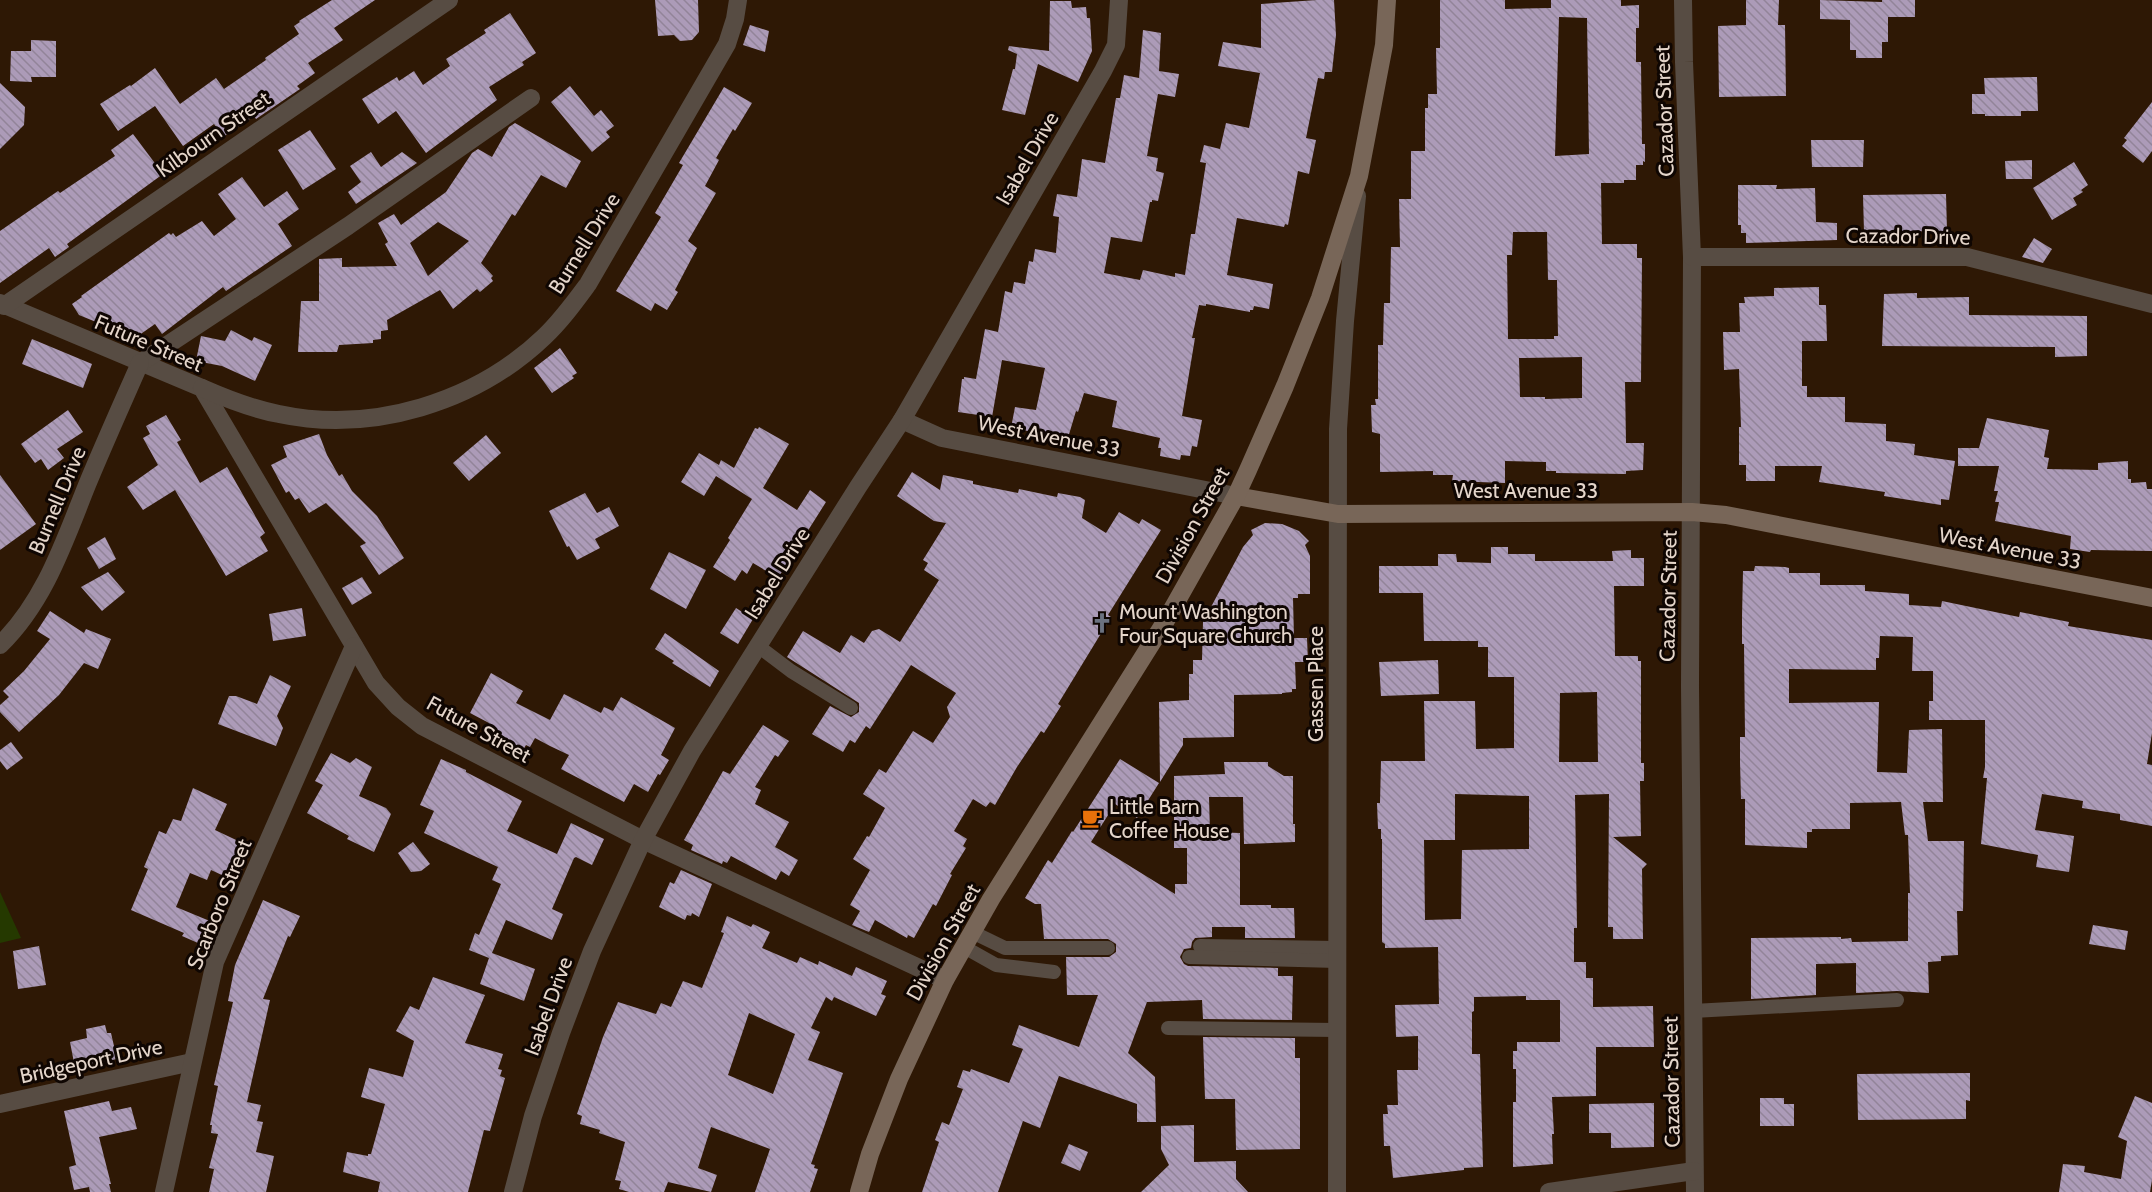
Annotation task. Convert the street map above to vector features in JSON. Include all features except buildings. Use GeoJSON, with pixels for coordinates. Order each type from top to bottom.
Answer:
{"type":"FeatureCollection","features":[{"type":"Feature","properties":{"kind":"street","name":"Kilbourn Street"},"geometry":{"type":"LineString","coordinates":[[2,305],[448,0]]}},
{"type":"Feature","properties":{"kind":"street","name":"Burnell Drive"},"geometry":{"type":"LineString","coordinates":[[202,388],[245,406],[281,415],[323,419],[365,418],[407,411],[447,399],[512,364],[544,337],[566,314],[588,284],[727,44],[738,0]]}},
{"type":"Feature","properties":{"kind":"street","name":"Isabel Drive"},"geometry":{"type":"LineString","coordinates":[[513,1192],[533,1116],[561,1033],[592,951],[643,840],[692,751],[902,420],[1107,62],[1116,45],[1119,0]]}},
{"type":"Feature","properties":{"kind":"street","name":"Division Street"},"geometry":{"type":"LineString","coordinates":[[859,1192],[870,1154],[899,1079],[945,980],[991,898],[1165,622],[1236,496],[1285,386],[1320,298],[1359,176],[1384,45],[1387,0]]}},
{"type":"Feature","properties":{"kind":"street","name":"Cazador Street"},"geometry":{"type":"LineString","coordinates":[[1683,0],[1692,257],[1690,686],[1695,1192]]}},
{"type":"Feature","properties":{"kind":"street"},"geometry":{"type":"LineString","coordinates":[[140,363],[348,226],[531,98]]}},
{"type":"Feature","properties":{"kind":"street","name":"Gassen Place"},"geometry":{"type":"LineString","coordinates":[[1337,1192],[1338,429],[1345,321],[1359,176]]}},
{"type":"Feature","properties":{"kind":"street","name":"Cazador Drive"},"geometry":{"type":"LineString","coordinates":[[1692,257],[1967,257],[2152,304]]}},
{"type":"Feature","properties":{"kind":"street","name":"Future Street"},"geometry":{"type":"LineString","coordinates":[[2,305],[202,388],[376,683],[422,726],[643,840],[945,980]]}},
{"type":"Feature","properties":{"kind":"street","name":"Burnell Drive"},"geometry":{"type":"LineString","coordinates":[[0,645],[38,598],[57,561],[113,422],[140,363]]}},
{"type":"Feature","properties":{"kind":"street","name":"West Avenue 33"},"geometry":{"type":"LineString","coordinates":[[902,420],[942,438],[1338,514],[1692,512],[1726,515],[2152,598]]}},
{"type":"Feature","properties":{"kind":"street","name":"Scarboro Street"},"geometry":{"type":"LineString","coordinates":[[164,1192],[215,962],[354,646]]}},
{"type":"Feature","properties":{"kind":"street","name":"Bridgeport Drive"},"geometry":{"type":"LineString","coordinates":[[0,1104],[192,1062]]}},
{"type":"Feature","properties":{"kind":"street"},"geometry":{"type":"LineString","coordinates":[[1549,1192],[1694,1171]]}},
{"type":"Feature","properties":{"kind":"lane"},"geometry":{"type":"LineString","coordinates":[[758,646],[791,671],[851,708]]}},
{"type":"Feature","properties":{"kind":"lane"},"geometry":{"type":"LineString","coordinates":[[968,940],[1005,948],[1108,948]]}},
{"type":"Feature","properties":{"kind":"lane"},"geometry":{"type":"LineString","coordinates":[[968,940],[996,965],[1054,972]]}},
{"type":"Feature","properties":{"kind":"lane"},"geometry":{"type":"LineString","coordinates":[[1200,946],[1337,954]]}},
{"type":"Feature","properties":{"kind":"lane"},"geometry":{"type":"LineString","coordinates":[[1189,957],[1337,954]]}},
{"type":"Feature","properties":{"kind":"lane"},"geometry":{"type":"LineString","coordinates":[[1693,1011],[1897,1000]]}},
{"type":"Feature","properties":{"kind":"lane"},"geometry":{"type":"LineString","coordinates":[[1168,1028],[1337,1030]]}},
{"type":"Feature","properties":{"kind":"green space"},"geometry":{"type":"Polygon","coordinates":[[[0,892],[21,938],[0,943],[0,892]]]}},
{"type":"Feature","properties":{"kind":"place","name":"Mount Washington Four Square Church"},"geometry":{"type":"Point","coordinates":[1102,623]}},
{"type":"Feature","properties":{"kind":"place","name":"Little Barn Coffee House"},"geometry":{"type":"Point","coordinates":[1092,818]}}]}
